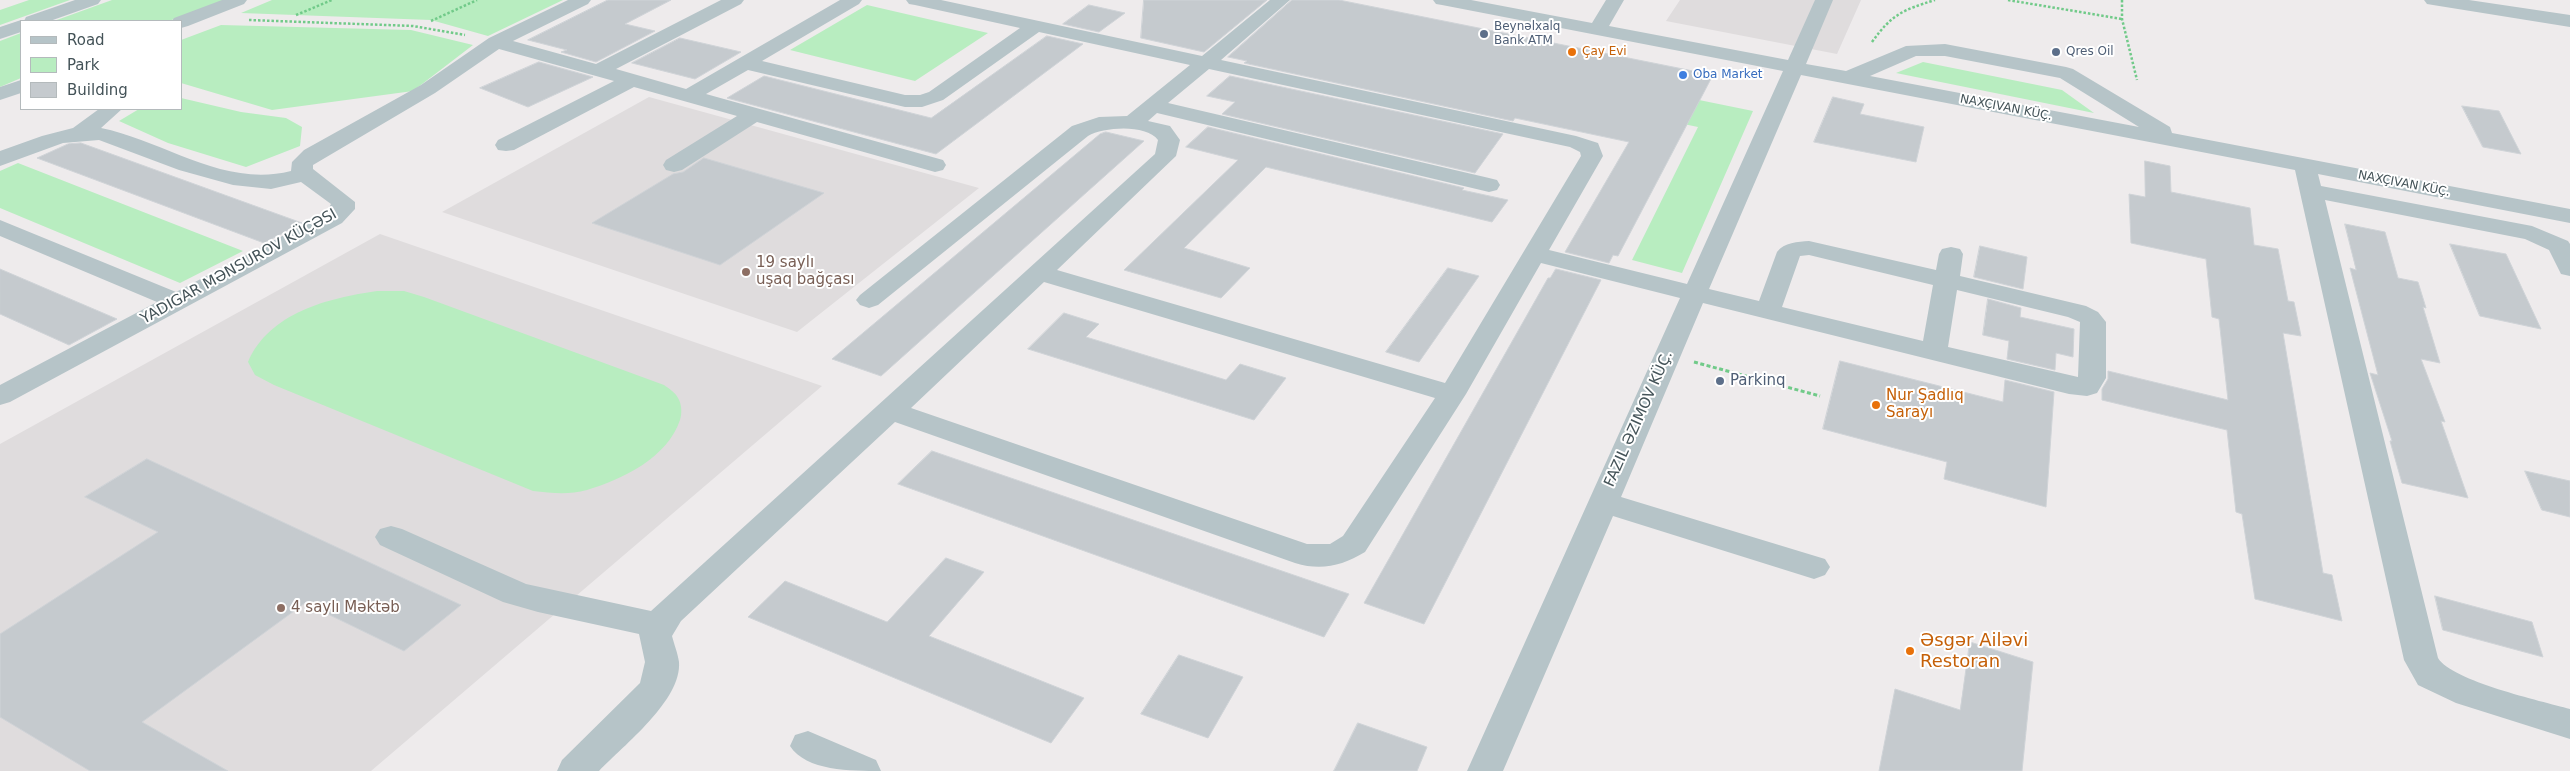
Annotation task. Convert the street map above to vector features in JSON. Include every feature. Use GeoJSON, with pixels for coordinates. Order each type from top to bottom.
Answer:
{"type":"FeatureCollection","features":[{"type":"Feature","properties":{"kind":"street"},"geometry":{"type":"LineString","coordinates":[[36,20],[92,0]]}},
{"type":"Feature","properties":{"kind":"street"},"geometry":{"type":"LineString","coordinates":[[182,22],[238,0]]}},
{"type":"Feature","properties":{"kind":"street"},"geometry":{"type":"LineString","coordinates":[[0,159],[58,136],[81,133],[102,134],[221,175],[247,181],[271,182],[305,174],[301,169],[303,162],[312,154],[428,89],[496,42],[582,0]]}},
{"type":"Feature","properties":{"kind":"street"},"geometry":{"type":"LineString","coordinates":[[598,71],[735,0]]}},
{"type":"Feature","properties":{"kind":"street"},"geometry":{"type":"LineString","coordinates":[[689,96],[853,0]]}},
{"type":"Feature","properties":{"kind":"street"},"geometry":{"type":"LineString","coordinates":[[890,411],[1306,555],[1336,555],[1354,544],[1452,394],[1592,156],[1590,148],[1576,142],[915,0]]}},
{"type":"Feature","properties":{"kind":"street"},"geometry":{"type":"LineString","coordinates":[[1132,123],[1281,0]]}},
{"type":"Feature","properties":{"kind":"street"},"geometry":{"type":"LineString","coordinates":[[1442,0],[2176,141],[2308,178],[2532,233],[2559,246],[2570,269]]}},
{"type":"Feature","properties":{"kind":"street"},"geometry":{"type":"LineString","coordinates":[[1597,30],[1615,0]]}},
{"type":"Feature","properties":{"kind":"street","name":"FAZIL ƏZIMOV KÜÇ."},"geometry":{"type":"LineString","coordinates":[[1485,771],[1824,0]]}},
{"type":"Feature","properties":{"kind":"street"},"geometry":{"type":"LineString","coordinates":[[2433,0],[2570,21]]}},
{"type":"Feature","properties":{"kind":"street"},"geometry":{"type":"LineString","coordinates":[[0,33],[20,26]]}},
{"type":"Feature","properties":{"kind":"street"},"geometry":{"type":"LineString","coordinates":[[745,63],[905,101],[922,101],[936,96],[1035,26]]}},
{"type":"Feature","properties":{"kind":"street"},"geometry":{"type":"LineString","coordinates":[[496,42],[935,165]]}},
{"type":"Feature","properties":{"kind":"street"},"geometry":{"type":"LineString","coordinates":[[1848,78],[1913,50],[1927,49],[2048,68],[2080,81],[2176,141]]}},
{"type":"Feature","properties":{"kind":"street"},"geometry":{"type":"LineString","coordinates":[[506,145],[632,80]]}},
{"type":"Feature","properties":{"kind":"street"},"geometry":{"type":"LineString","coordinates":[[0,94],[20,86]]}},
{"type":"Feature","properties":{"kind":"street"},"geometry":{"type":"LineString","coordinates":[[1152,106],[1488,185]]}},
{"type":"Feature","properties":{"kind":"street"},"geometry":{"type":"LineString","coordinates":[[81,133],[111,110]]}},
{"type":"Feature","properties":{"kind":"street"},"geometry":{"type":"LineString","coordinates":[[674,165],[755,114]]}},
{"type":"Feature","properties":{"kind":"street"},"geometry":{"type":"LineString","coordinates":[[575,771],[654,692],[660,678],[662,662],[655,636],[659,625],[670,612],[1041,273],[1165,156],[1169,140],[1162,131],[1132,123],[1108,122],[1092,124],[1080,131],[869,300]]}},
{"type":"Feature","properties":{"kind":"street","name":"YADIGAR MƏNSUROV KÜÇƏSI"},"geometry":{"type":"LineString","coordinates":[[0,396],[334,218],[343,209],[343,202],[305,174]]}},
{"type":"Feature","properties":{"kind":"street"},"geometry":{"type":"LineString","coordinates":[[2308,178],[2570,216]]}},
{"type":"Feature","properties":{"kind":"street"},"geometry":{"type":"LineString","coordinates":[[2308,178],[2420,660],[2430,675],[2468,694],[2570,724]]}},
{"type":"Feature","properties":{"kind":"street"},"geometry":{"type":"LineString","coordinates":[[0,227],[178,302]]}},
{"type":"Feature","properties":{"kind":"street"},"geometry":{"type":"LineString","coordinates":[[1534,254],[2068,385],[2087,387],[2092,378],[2093,322],[2089,317],[2077,311],[1809,248],[1789,252],[1768,311]]}},
{"type":"Feature","properties":{"kind":"street"},"geometry":{"type":"LineString","coordinates":[[1934,352],[1951,254]]}},
{"type":"Feature","properties":{"kind":"street"},"geometry":{"type":"LineString","coordinates":[[1041,273],[1452,394]]}},
{"type":"Feature","properties":{"kind":"street"},"geometry":{"type":"LineString","coordinates":[[1603,502],[1814,567]]}},
{"type":"Feature","properties":{"kind":"street"},"geometry":{"type":"LineString","coordinates":[[391,537],[515,593],[659,625]]}},
{"type":"Feature","properties":{"kind":"street"},"geometry":{"type":"LineString","coordinates":[[808,746],[863,771]]}},
{"type":"Feature","properties":{"kind":"path"},"geometry":{"type":"LineString","coordinates":[[296,15],[332,0]]}},
{"type":"Feature","properties":{"kind":"path"},"geometry":{"type":"LineString","coordinates":[[431,20],[477,0]]}},
{"type":"Feature","properties":{"kind":"path"},"geometry":{"type":"LineString","coordinates":[[1868,46],[1889,17],[1902,9],[1935,0]]}},
{"type":"Feature","properties":{"kind":"path"},"geometry":{"type":"LineString","coordinates":[[2008,0],[2122,19]]}},
{"type":"Feature","properties":{"kind":"path"},"geometry":{"type":"LineString","coordinates":[[2122,0],[2122,19],[2136,80]]}},
{"type":"Feature","properties":{"kind":"path"},"geometry":{"type":"LineString","coordinates":[[248,20],[413,26],[496,42]]}},
{"type":"Feature","properties":{"kind":"path"},"geometry":{"type":"LineString","coordinates":[[1667,355],[1820,396]]}},
{"type":"Feature","properties":{"kind":"shaded area"},"geometry":{"type":"Polygon","coordinates":[[[1680,0],[1861,0],[1837,54],[1666,21],[1680,0]]]}},
{"type":"Feature","properties":{"kind":"shaded area","name":"19 saylı uşaq bağçası"},"geometry":{"type":"Polygon","coordinates":[[[649,97],[979,188],[797,332],[442,212],[649,97]]]}},
{"type":"Feature","properties":{"kind":"shaded area","name":"4 saylı Məktəb"},"geometry":{"type":"Polygon","coordinates":[[[380,234],[822,386],[371,771],[0,771],[0,444],[380,234]]]}},
{"type":"Feature","properties":{"kind":"green space"},"geometry":{"type":"Polygon","coordinates":[[[29,0],[70,0],[0,25],[0,10],[29,0]]]}},
{"type":"Feature","properties":{"kind":"green space"},"geometry":{"type":"Polygon","coordinates":[[[112,0],[224,0],[172,20],[57,20],[112,0]]]}},
{"type":"Feature","properties":{"kind":"green space"},"geometry":{"type":"Polygon","coordinates":[[[272,0],[563,0],[488,36],[431,20],[241,13],[272,0]]]}},
{"type":"Feature","properties":{"kind":"green space"},"geometry":{"type":"Polygon","coordinates":[[[867,5],[988,33],[915,81],[790,50],[867,5]]]}},
{"type":"Feature","properties":{"kind":"green space"},"geometry":{"type":"Polygon","coordinates":[[[221,25],[411,30],[473,45],[413,91],[272,110],[182,83],[182,40],[221,25]]]}},
{"type":"Feature","properties":{"kind":"green space"},"geometry":{"type":"Polygon","coordinates":[[[1351,29],[1753,111],[1682,273],[1632,260],[1698,127],[1266,37],[1351,29]]]}},
{"type":"Feature","properties":{"kind":"green space"},"geometry":{"type":"Polygon","coordinates":[[[20,33],[20,78],[0,87],[0,41],[20,33]]]}},
{"type":"Feature","properties":{"kind":"green space"},"geometry":{"type":"Polygon","coordinates":[[[1923,62],[2062,90],[2094,113],[1896,73],[1923,62]]]}},
{"type":"Feature","properties":{"kind":"green space"},"geometry":{"type":"Polygon","coordinates":[[[182,98],[241,112],[286,118],[302,127],[300,146],[246,167],[168,143],[119,121],[137,110],[182,110],[182,98]]]}},
{"type":"Feature","properties":{"kind":"green space"},"geometry":{"type":"Polygon","coordinates":[[[18,163],[243,251],[180,283],[0,208],[0,171],[18,163]]]}},
{"type":"Feature","properties":{"kind":"green space"},"geometry":{"type":"Polygon","coordinates":[[[377,291],[404,291],[424,297],[664,385],[674,392],[679,400],[681,409],[680,420],[674,433],[654,456],[615,480],[573,493],[533,491],[274,385],[255,375],[248,362],[258,345],[270,331],[285,320],[302,311],[339,298],[377,291]]]}},
{"type":"Feature","properties":{"kind":"building"},"geometry":{"type":"Polygon","coordinates":[[[608,0],[671,0],[625,24],[655,31],[596,62],[561,52],[567,50],[528,40],[608,0]]]}},
{"type":"Feature","properties":{"kind":"building"},"geometry":{"type":"Polygon","coordinates":[[[1144,0],[1267,0],[1204,52],[1141,38],[1144,0]]]}},
{"type":"Feature","properties":{"kind":"building"},"geometry":{"type":"Polygon","coordinates":[[[1292,0],[1339,0],[1713,75],[1618,256],[1613,255],[1609,263],[1565,252],[1629,142],[1515,118],[1513,121],[1244,63],[1247,61],[1228,57],[1292,0]]]}},
{"type":"Feature","properties":{"kind":"building"},"geometry":{"type":"Polygon","coordinates":[[[1089,5],[1125,13],[1099,32],[1063,24],[1089,5]]]}},
{"type":"Feature","properties":{"kind":"building"},"geometry":{"type":"Polygon","coordinates":[[[1047,36],[1083,44],[936,154],[727,98],[764,76],[931,118],[1047,36]]]}},
{"type":"Feature","properties":{"kind":"building"},"geometry":{"type":"Polygon","coordinates":[[[680,38],[741,52],[695,79],[632,63],[680,38]]]}},
{"type":"Feature","properties":{"kind":"building"},"geometry":{"type":"Polygon","coordinates":[[[539,62],[593,77],[528,107],[480,88],[539,62]]]}},
{"type":"Feature","properties":{"kind":"building"},"geometry":{"type":"Polygon","coordinates":[[[1230,76],[1503,134],[1475,173],[1222,114],[1235,102],[1207,96],[1230,76]]]}},
{"type":"Feature","properties":{"kind":"building"},"geometry":{"type":"Polygon","coordinates":[[[1833,97],[1864,104],[1860,114],[1924,127],[1916,162],[1814,142],[1833,97]]]}},
{"type":"Feature","properties":{"kind":"building"},"geometry":{"type":"Polygon","coordinates":[[[2462,106],[2499,111],[2521,154],[2483,147],[2462,106]]]}},
{"type":"Feature","properties":{"kind":"building"},"geometry":{"type":"Polygon","coordinates":[[[1208,127],[1508,200],[1492,222],[1266,167],[1184,248],[1250,268],[1221,298],[1124,270],[1238,160],[1186,147],[1208,127]]]}},
{"type":"Feature","properties":{"kind":"building"},"geometry":{"type":"Polygon","coordinates":[[[1106,132],[1144,141],[881,376],[832,359],[1100,134],[1106,132]]]}},
{"type":"Feature","properties":{"kind":"building"},"geometry":{"type":"Polygon","coordinates":[[[81,143],[302,223],[264,243],[37,158],[68,144],[81,143]]]}},
{"type":"Feature","properties":{"kind":"building"},"geometry":{"type":"Polygon","coordinates":[[[704,158],[824,193],[720,265],[592,223],[673,174],[683,172],[704,158]]]}},
{"type":"Feature","properties":{"kind":"building"},"geometry":{"type":"Polygon","coordinates":[[[2145,161],[2170,166],[2171,192],[2250,208],[2254,245],[2278,249],[2288,301],[2294,302],[2301,336],[2283,333],[2323,573],[2332,575],[2342,621],[2255,599],[2242,514],[2236,512],[2227,430],[2102,400],[2102,389],[2108,379],[2108,371],[2228,400],[2219,319],[2212,317],[2206,259],[2131,243],[2129,194],[2145,197],[2145,161]]]}},
{"type":"Feature","properties":{"kind":"building"},"geometry":{"type":"Polygon","coordinates":[[[2345,224],[2385,232],[2398,278],[2418,282],[2426,308],[2423,307],[2440,363],[2421,359],[2445,422],[2441,421],[2468,498],[2402,483],[2390,441],[2392,441],[2370,373],[2378,375],[2350,268],[2356,270],[2345,224]]]}},
{"type":"Feature","properties":{"kind":"building"},"geometry":{"type":"Polygon","coordinates":[[[2450,244],[2506,254],[2541,329],[2480,316],[2450,244]]]}},
{"type":"Feature","properties":{"kind":"building"},"geometry":{"type":"Polygon","coordinates":[[[1980,246],[2027,257],[2023,289],[1974,277],[1980,246]]]}},
{"type":"Feature","properties":{"kind":"building"},"geometry":{"type":"Polygon","coordinates":[[[1448,268],[1479,276],[1419,362],[1386,352],[1448,268]]]}},
{"type":"Feature","properties":{"kind":"building"},"geometry":{"type":"Polygon","coordinates":[[[0,269],[117,319],[69,345],[0,314],[0,269]]]}},
{"type":"Feature","properties":{"kind":"building"},"geometry":{"type":"Polygon","coordinates":[[[1556,269],[1601,280],[1424,624],[1364,603],[1548,278],[1556,269]]]}},
{"type":"Feature","properties":{"kind":"building"},"geometry":{"type":"Polygon","coordinates":[[[1988,299],[2021,308],[2020,317],[2074,329],[2073,357],[2056,353],[2055,370],[2007,359],[2009,341],[1983,335],[1988,299]]]}},
{"type":"Feature","properties":{"kind":"building"},"geometry":{"type":"Polygon","coordinates":[[[1064,313],[1099,324],[1086,337],[1226,380],[1240,364],[1286,378],[1254,420],[1028,349],[1064,313]]]}},
{"type":"Feature","properties":{"kind":"building"},"geometry":{"type":"Polygon","coordinates":[[[1840,361],[2003,402],[2005,380],[2054,392],[2046,507],[1944,479],[1947,462],[1823,429],[1840,361]]]}},
{"type":"Feature","properties":{"kind":"building"},"geometry":{"type":"Polygon","coordinates":[[[932,451],[1349,594],[1324,637],[898,484],[932,451]]]}},
{"type":"Feature","properties":{"kind":"building"},"geometry":{"type":"Polygon","coordinates":[[[147,459],[461,605],[404,651],[305,603],[142,722],[228,771],[90,771],[0,717],[0,634],[158,532],[85,497],[147,459]]]}},
{"type":"Feature","properties":{"kind":"building"},"geometry":{"type":"Polygon","coordinates":[[[2525,471],[2570,481],[2570,517],[2542,510],[2525,471]]]}},
{"type":"Feature","properties":{"kind":"building"},"geometry":{"type":"Polygon","coordinates":[[[946,558],[984,572],[929,636],[1084,698],[1051,743],[748,617],[785,581],[887,622],[946,558]]]}},
{"type":"Feature","properties":{"kind":"building"},"geometry":{"type":"Polygon","coordinates":[[[2435,596],[2532,622],[2543,657],[2443,630],[2435,596]]]}},
{"type":"Feature","properties":{"kind":"building"},"geometry":{"type":"Polygon","coordinates":[[[1970,642],[2033,662],[2022,771],[1879,771],[1895,689],[1960,710],[1970,642]]]}},
{"type":"Feature","properties":{"kind":"building"},"geometry":{"type":"Polygon","coordinates":[[[1179,655],[1243,677],[1208,738],[1141,714],[1179,655]]]}},
{"type":"Feature","properties":{"kind":"building"},"geometry":{"type":"Polygon","coordinates":[[[1358,723],[1427,747],[1417,771],[1334,771],[1358,723]]]}},
{"type":"Feature","properties":{"kind":"place","name":"Beynəlxalq Bank ATM"},"geometry":{"type":"Point","coordinates":[1484,34]}},
{"type":"Feature","properties":{"kind":"place","name":"Çay Evi"},"geometry":{"type":"Point","coordinates":[1572,52]}},
{"type":"Feature","properties":{"kind":"place","name":"Qres Oil"},"geometry":{"type":"Point","coordinates":[2056,52]}},
{"type":"Feature","properties":{"kind":"place","name":"Oba Market"},"geometry":{"type":"Point","coordinates":[1683,75]}},
{"type":"Feature","properties":{"kind":"place","name":"19 saylı uşaq bağçası"},"geometry":{"type":"Point","coordinates":[746,272]}},
{"type":"Feature","properties":{"kind":"place","name":"Parkinq"},"geometry":{"type":"Point","coordinates":[1720,381]}},
{"type":"Feature","properties":{"kind":"place","name":"Nur Şadlıq Sarayı"},"geometry":{"type":"Point","coordinates":[1876,405]}},
{"type":"Feature","properties":{"kind":"place","name":"4 saylı Məktəb"},"geometry":{"type":"Point","coordinates":[281,608]}},
{"type":"Feature","properties":{"kind":"place","name":"Əsgər Ailəvi Restoran"},"geometry":{"type":"Point","coordinates":[1910,651]}}]}
